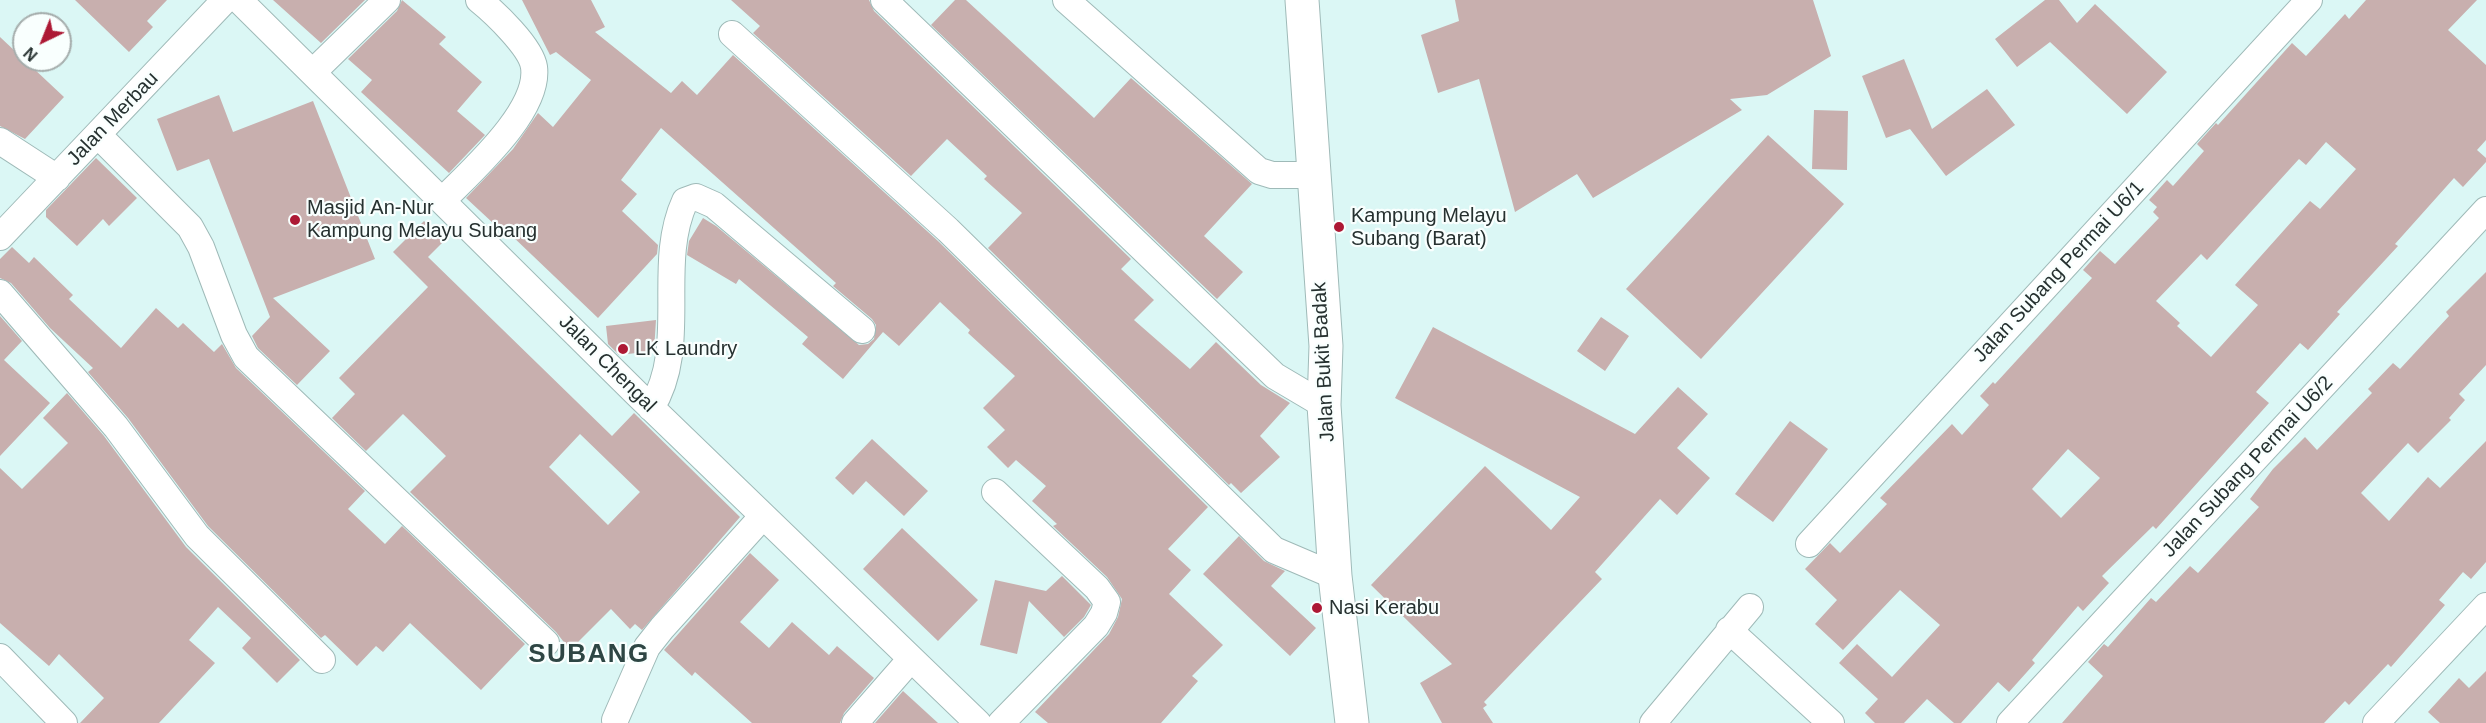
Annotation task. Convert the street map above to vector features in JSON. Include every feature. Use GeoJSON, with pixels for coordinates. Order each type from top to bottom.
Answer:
{"type":"FeatureCollection","features":[{"type":"Feature","properties":{"kind":"main road","name":"Jalan Bukit Badak"},"geometry":{"type":"LineString","coordinates":[[1302,0],[1312,175],[1326,346],[1324,405],[1335,576],[1352,723]]}},
{"type":"Feature","properties":{"kind":"street","name":"Jalan Merbau"},"geometry":{"type":"LineString","coordinates":[[0,237],[225,0]]}},
{"type":"Feature","properties":{"kind":"street","name":"Jalan Chengal"},"geometry":{"type":"LineString","coordinates":[[239,0],[314,71],[651,408],[910,660],[978,723]]}},
{"type":"Feature","properties":{"kind":"street"},"geometry":{"type":"LineString","coordinates":[[314,71],[387,0]]}},
{"type":"Feature","properties":{"kind":"street"},"geometry":{"type":"LineString","coordinates":[[444,200],[506,135],[530,93],[534,66],[517,36],[479,0]]}},
{"type":"Feature","properties":{"kind":"street"},"geometry":{"type":"LineString","coordinates":[[884,0],[1275,376],[1324,405]]}},
{"type":"Feature","properties":{"kind":"street"},"geometry":{"type":"LineString","coordinates":[[1066,0],[1258,171],[1272,175],[1312,175]]}},
{"type":"Feature","properties":{"kind":"street","name":"Jalan Subang Permai U6/1"},"geometry":{"type":"LineString","coordinates":[[1809,544],[2309,0]]}},
{"type":"Feature","properties":{"kind":"street"},"geometry":{"type":"LineString","coordinates":[[732,34],[948,230],[1274,550],[1335,576]]}},
{"type":"Feature","properties":{"kind":"street"},"geometry":{"type":"LineString","coordinates":[[98,135],[190,227],[201,247],[234,335],[246,357],[546,643]]}},
{"type":"Feature","properties":{"kind":"street"},"geometry":{"type":"LineString","coordinates":[[0,141],[57,178]]}},
{"type":"Feature","properties":{"kind":"street"},"geometry":{"type":"LineString","coordinates":[[651,408],[666,377],[673,244],[679,213],[685,201],[696,197],[714,205],[862,330]]}},
{"type":"Feature","properties":{"kind":"street","name":"Jalan Subang Permai U6/2"},"geometry":{"type":"LineString","coordinates":[[2010,723],[2486,210]]}},
{"type":"Feature","properties":{"kind":"street"},"geometry":{"type":"LineString","coordinates":[[0,293],[116,427],[197,536],[322,660]]}},
{"type":"Feature","properties":{"kind":"street"},"geometry":{"type":"LineString","coordinates":[[995,492],[1097,588],[1107,602],[1104,613],[1096,626],[1001,723]]}},
{"type":"Feature","properties":{"kind":"street"},"geometry":{"type":"LineString","coordinates":[[615,720],[647,647],[654,637],[762,516]]}},
{"type":"Feature","properties":{"kind":"street"},"geometry":{"type":"LineString","coordinates":[[2376,723],[2486,606]]}},
{"type":"Feature","properties":{"kind":"street"},"geometry":{"type":"LineString","coordinates":[[1653,723],[1750,607]]}},
{"type":"Feature","properties":{"kind":"street"},"geometry":{"type":"LineString","coordinates":[[1729,630],[1831,723]]}},
{"type":"Feature","properties":{"kind":"street"},"geometry":{"type":"LineString","coordinates":[[0,657],[64,723]]}},
{"type":"Feature","properties":{"kind":"street"},"geometry":{"type":"LineString","coordinates":[[855,723],[910,660]]}},
{"type":"Feature","properties":{"kind":"building"},"geometry":{"type":"Polygon","coordinates":[[[75,0],[167,0],[147,21],[153,27],[129,52],[75,0]]]}},
{"type":"Feature","properties":{"kind":"building"},"geometry":{"type":"Polygon","coordinates":[[[273,0],[365,0],[321,43],[273,0]]]}},
{"type":"Feature","properties":{"kind":"building"},"geometry":{"type":"Polygon","coordinates":[[[402,0],[446,37],[439,44],[482,82],[457,111],[485,135],[449,173],[361,92],[372,80],[348,59],[397,11],[402,0]]]}},
{"type":"Feature","properties":{"kind":"building"},"geometry":{"type":"Polygon","coordinates":[[[522,0],[591,0],[605,27],[595,32],[671,93],[682,81],[697,95],[733,55],[938,241],[1208,507],[1168,549],[1191,570],[1169,594],[1223,645],[1192,676],[1198,681],[1161,723],[1048,723],[1035,712],[1109,634],[1118,617],[1122,599],[1107,577],[1053,526],[1057,524],[1032,501],[1046,486],[1016,460],[1008,468],[987,447],[1005,430],[983,408],[1015,376],[968,333],[970,330],[940,302],[899,346],[883,332],[843,379],[802,344],[808,337],[739,279],[736,284],[687,255],[689,241],[703,218],[716,226],[859,345],[868,344],[874,339],[876,325],[872,319],[833,286],[836,283],[661,128],[621,180],[637,194],[622,211],[658,245],[657,254],[598,318],[510,234],[507,236],[466,198],[513,149],[538,113],[553,127],[591,80],[556,52],[550,55],[522,0]]]}},
{"type":"Feature","properties":{"kind":"building"},"geometry":{"type":"Polygon","coordinates":[[[731,0],[869,0],[874,11],[1131,259],[1121,269],[1154,300],[1134,320],[1190,369],[1216,342],[1261,385],[1290,403],[1260,436],[1280,457],[1241,493],[1231,483],[1229,485],[988,248],[1022,213],[984,179],[987,176],[947,139],[911,176],[753,33],[760,26],[731,0]]]}},
{"type":"Feature","properties":{"kind":"building"},"geometry":{"type":"Polygon","coordinates":[[[955,0],[966,0],[1094,118],[1131,78],[1252,184],[1204,236],[1243,272],[1217,299],[931,25],[955,0]]]}},
{"type":"Feature","properties":{"kind":"building"},"geometry":{"type":"Polygon","coordinates":[[[1455,0],[1813,0],[1831,56],[1767,95],[1730,99],[1742,110],[1593,198],[1577,174],[1515,212],[1479,79],[1438,93],[1421,35],[1459,21],[1455,0]]]}},
{"type":"Feature","properties":{"kind":"building"},"geometry":{"type":"Polygon","coordinates":[[[2045,0],[2059,0],[2077,23],[2095,4],[2167,72],[2127,114],[2050,42],[2017,67],[1995,39],[2045,0]]]}},
{"type":"Feature","properties":{"kind":"building"},"geometry":{"type":"Polygon","coordinates":[[[2366,0],[2477,0],[2448,30],[2486,65],[2486,140],[2477,150],[2486,158],[2486,162],[2463,187],[2454,178],[2395,244],[2398,246],[2337,312],[2340,314],[2308,350],[2300,343],[2256,392],[2269,403],[2156,529],[2153,526],[2102,576],[2109,583],[2083,611],[2078,606],[2032,660],[2035,663],[2009,692],[1998,682],[1961,723],[1954,723],[1927,699],[1904,723],[1875,723],[1865,713],[1878,699],[1839,663],[1857,644],[1892,677],[1940,625],[1900,590],[1843,650],[1815,624],[1837,600],[1805,569],[1830,543],[1840,553],[1887,504],[1880,498],[1952,424],[1962,435],[1989,405],[1980,396],[1993,382],[1995,384],[2092,278],[2083,270],[2100,251],[2115,264],[2159,218],[2153,212],[2157,207],[2149,200],[2167,180],[2173,186],[2204,151],[2197,144],[2216,123],[2218,125],[2292,43],[2306,56],[2345,14],[2349,19],[2366,0]],[[2326,142],[2306,165],[2299,159],[2207,260],[2201,254],[2156,301],[2180,323],[2177,326],[2211,357],[2258,305],[2235,285],[2310,201],[2320,209],[2356,169],[2326,142]],[[2068,449],[2032,489],[2061,518],[2100,478],[2068,449]]]}},
{"type":"Feature","properties":{"kind":"building"},"geometry":{"type":"Polygon","coordinates":[[[0,37],[12,48],[12,72],[37,72],[64,97],[25,139],[0,126],[0,37]]]}},
{"type":"Feature","properties":{"kind":"building"},"geometry":{"type":"Polygon","coordinates":[[[1904,59],[1932,129],[1987,89],[2015,125],[1946,176],[1910,129],[1886,138],[1862,76],[1904,59]]]}},
{"type":"Feature","properties":{"kind":"building"},"geometry":{"type":"Polygon","coordinates":[[[219,95],[233,132],[313,101],[375,259],[273,298],[330,351],[297,385],[258,348],[252,336],[270,317],[209,159],[177,171],[157,119],[219,95]]]}},
{"type":"Feature","properties":{"kind":"building"},"geometry":{"type":"Polygon","coordinates":[[[1814,110],[1848,111],[1847,170],[1812,169],[1814,110]]]}},
{"type":"Feature","properties":{"kind":"building"},"geometry":{"type":"Polygon","coordinates":[[[1768,135],[1844,204],[1701,359],[1626,289],[1768,135]]]}},
{"type":"Feature","properties":{"kind":"building"},"geometry":{"type":"Polygon","coordinates":[[[96,158],[137,198],[109,226],[103,219],[77,246],[46,217],[46,210],[96,158]]]}},
{"type":"Feature","properties":{"kind":"building"},"geometry":{"type":"Polygon","coordinates":[[[424,221],[444,241],[428,257],[612,436],[634,413],[740,517],[642,630],[635,624],[630,629],[611,609],[570,650],[556,632],[410,492],[446,456],[403,414],[366,451],[332,418],[355,394],[339,378],[428,287],[393,252],[424,221]],[[580,434],[549,467],[608,525],[640,492],[580,434]]]}},
{"type":"Feature","properties":{"kind":"building"},"geometry":{"type":"Polygon","coordinates":[[[12,247],[29,263],[34,257],[73,295],[69,299],[121,348],[156,308],[178,328],[183,323],[214,352],[222,344],[236,368],[365,491],[348,509],[385,544],[402,526],[525,644],[481,690],[410,623],[383,652],[376,646],[357,666],[325,635],[321,638],[208,526],[128,418],[88,372],[93,368],[50,328],[11,283],[0,278],[0,259],[12,247]]]}},
{"type":"Feature","properties":{"kind":"building"},"geometry":{"type":"Polygon","coordinates":[[[2486,272],[2486,365],[2459,394],[2465,400],[2449,418],[2451,420],[2418,453],[2408,443],[2361,493],[2389,521],[2428,477],[2440,488],[2486,441],[2486,562],[2471,579],[2463,572],[2439,600],[2445,605],[2391,667],[2388,664],[2349,705],[2345,701],[2324,723],[2062,723],[2103,676],[2088,662],[2104,644],[2108,647],[2151,598],[2156,602],[2190,566],[2198,573],[2259,507],[2250,499],[2273,469],[2305,437],[2317,450],[2372,393],[2368,389],[2393,363],[2400,369],[2449,316],[2446,312],[2486,272]]]}},
{"type":"Feature","properties":{"kind":"building"},"geometry":{"type":"Polygon","coordinates":[[[0,316],[22,341],[4,360],[50,403],[0,456],[0,316]]]}},
{"type":"Feature","properties":{"kind":"building"},"geometry":{"type":"Polygon","coordinates":[[[1601,317],[1629,336],[1605,371],[1577,351],[1601,317]]]}},
{"type":"Feature","properties":{"kind":"building"},"geometry":{"type":"Polygon","coordinates":[[[656,320],[654,351],[619,355],[608,344],[606,326],[656,320]]]}},
{"type":"Feature","properties":{"kind":"building"},"geometry":{"type":"Polygon","coordinates":[[[1433,327],[1635,434],[1678,387],[1708,414],[1677,448],[1710,478],[1677,515],[1660,499],[1595,572],[1602,579],[1484,702],[1487,705],[1483,708],[1493,723],[1442,723],[1420,683],[1452,664],[1371,585],[1485,466],[1551,530],[1580,497],[1395,398],[1433,327]]]}},
{"type":"Feature","properties":{"kind":"building"},"geometry":{"type":"Polygon","coordinates":[[[67,393],[104,436],[186,547],[300,660],[277,683],[242,648],[251,638],[218,607],[189,640],[215,663],[159,723],[80,723],[104,698],[59,654],[49,666],[0,623],[0,468],[22,489],[68,443],[43,418],[67,393]]]}},
{"type":"Feature","properties":{"kind":"building"},"geometry":{"type":"Polygon","coordinates":[[[1790,421],[1828,449],[1773,522],[1735,494],[1790,421]]]}},
{"type":"Feature","properties":{"kind":"building"},"geometry":{"type":"Polygon","coordinates":[[[872,439],[928,491],[904,516],[866,481],[853,495],[835,478],[872,439]]]}},
{"type":"Feature","properties":{"kind":"building"},"geometry":{"type":"Polygon","coordinates":[[[902,528],[978,600],[938,641],[863,569],[902,528]]]}},
{"type":"Feature","properties":{"kind":"building"},"geometry":{"type":"Polygon","coordinates":[[[1239,536],[1264,561],[1285,571],[1271,586],[1316,628],[1290,656],[1203,574],[1239,536]]]}},
{"type":"Feature","properties":{"kind":"building"},"geometry":{"type":"Polygon","coordinates":[[[750,553],[779,580],[740,622],[769,648],[792,622],[829,655],[837,646],[874,678],[844,713],[840,723],[752,723],[695,672],[692,676],[664,650],[750,553]]]}},
{"type":"Feature","properties":{"kind":"building"},"geometry":{"type":"Polygon","coordinates":[[[1062,576],[1091,605],[1084,617],[1064,637],[1029,601],[1017,654],[980,645],[995,580],[1046,591],[1062,576]]]}},
{"type":"Feature","properties":{"kind":"building"},"geometry":{"type":"Polygon","coordinates":[[[2486,671],[2486,723],[2440,723],[2428,712],[2459,678],[2469,688],[2486,671]]]}},
{"type":"Feature","properties":{"kind":"building"},"geometry":{"type":"Polygon","coordinates":[[[903,691],[938,723],[875,723],[903,691]]]}},
{"type":"Feature","properties":{"kind":"place","name":"Masjid An-Nur Kampung Melayu Subang"},"geometry":{"type":"Point","coordinates":[295,220]}},
{"type":"Feature","properties":{"kind":"place","name":"Kampung Melayu Subang (Barat)"},"geometry":{"type":"Point","coordinates":[1339,227]}},
{"type":"Feature","properties":{"kind":"place","name":"LK Laundry"},"geometry":{"type":"Point","coordinates":[623,349]}},
{"type":"Feature","properties":{"kind":"place","name":"Nasi Kerabu"},"geometry":{"type":"Point","coordinates":[1317,608]}},
{"type":"Feature","properties":{"kind":"district","name":"SUBANG"},"geometry":{"type":"Point","coordinates":[589,655]}}]}
